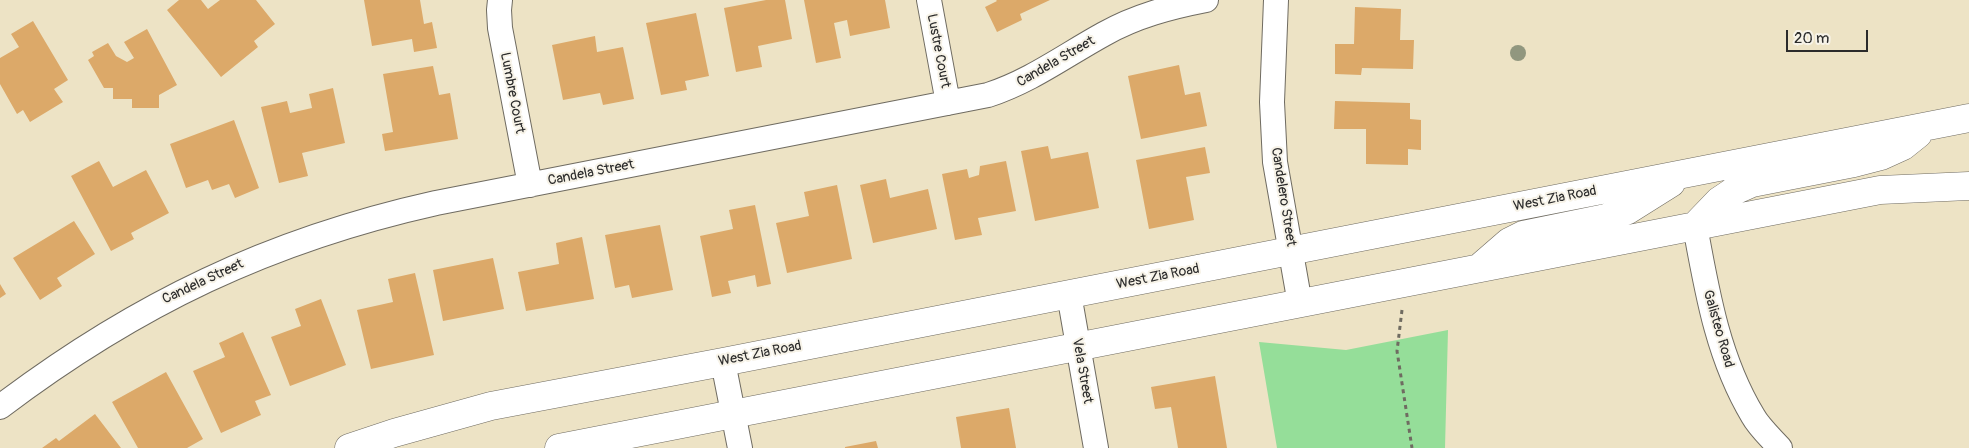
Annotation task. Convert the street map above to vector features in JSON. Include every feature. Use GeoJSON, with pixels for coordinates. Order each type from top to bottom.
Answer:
{"type":"FeatureCollection","features":[{"type":"Feature","properties":{"kind":"main road","name":"West Zia Road"},"geometry":{"type":"LineString","coordinates":[[349,448],[394,433],[491,406],[1969,118]]}},
{"type":"Feature","properties":{"kind":"main road"},"geometry":{"type":"LineString","coordinates":[[1695,226],[1719,201],[1734,191],[1752,183],[1881,156],[1903,146],[1927,126]]}},
{"type":"Feature","properties":{"kind":"main road"},"geometry":{"type":"LineString","coordinates":[[1478,269],[1509,242],[1523,236],[1606,218],[1628,210],[1686,173]]}},
{"type":"Feature","properties":{"kind":"main road"},"geometry":{"type":"LineString","coordinates":[[559,448],[1880,190],[1969,186]]}},
{"type":"Feature","properties":{"kind":"street","name":"Lumbre Court"},"geometry":{"type":"LineString","coordinates":[[500,0],[500,28],[530,185]]}},
{"type":"Feature","properties":{"kind":"street","name":"Lustre Court"},"geometry":{"type":"LineString","coordinates":[[928,0],[948,103]]}},
{"type":"Feature","properties":{"kind":"street","name":"Candela Street"},"geometry":{"type":"LineString","coordinates":[[0,407],[72,355],[126,321],[186,289],[253,259],[332,230],[388,214],[988,95],[1029,79],[1103,34],[1124,24],[1168,8],[1206,0]]}},
{"type":"Feature","properties":{"kind":"street","name":"Candelero Street"},"geometry":{"type":"LineString","coordinates":[[1276,0],[1272,102],[1275,162],[1300,304]]}},
{"type":"Feature","properties":{"kind":"street","name":"Galisteo Road"},"geometry":{"type":"LineString","coordinates":[[1695,226],[1703,276],[1728,368],[1753,417],[1780,448]]}},
{"type":"Feature","properties":{"kind":"street","name":"Vela Street"},"geometry":{"type":"LineString","coordinates":[[1069,294],[1096,448]]}},
{"type":"Feature","properties":{"kind":"street"},"geometry":{"type":"LineString","coordinates":[[723,362],[740,448]]}},
{"type":"Feature","properties":{"kind":"path"},"geometry":{"type":"LineString","coordinates":[[1402,306],[1397,351],[1412,448]]}},
{"type":"Feature","properties":{"kind":"green space"},"geometry":{"type":"Polygon","coordinates":[[[1448,330],[1445,448],[1277,448],[1259,342],[1346,350],[1448,330]]]}},
{"type":"Feature","properties":{"kind":"building"},"geometry":{"type":"Polygon","coordinates":[[[179,0],[201,0],[208,9],[220,0],[256,0],[275,24],[254,41],[258,47],[221,77],[167,10],[179,0]]]}},
{"type":"Feature","properties":{"kind":"building"},"geometry":{"type":"Polygon","coordinates":[[[364,0],[420,0],[424,24],[432,22],[437,48],[414,52],[412,39],[372,46],[364,0]]]}},
{"type":"Feature","properties":{"kind":"building"},"geometry":{"type":"Polygon","coordinates":[[[766,0],[785,0],[792,39],[758,46],[762,67],[736,72],[724,8],[766,0]]]}},
{"type":"Feature","properties":{"kind":"building"},"geometry":{"type":"Polygon","coordinates":[[[804,0],[885,0],[890,28],[850,36],[847,20],[834,23],[841,58],[816,63],[804,0]]]}},
{"type":"Feature","properties":{"kind":"building"},"geometry":{"type":"Polygon","coordinates":[[[996,0],[1050,0],[1020,14],[1022,20],[997,32],[985,7],[996,0]]]}},
{"type":"Feature","properties":{"kind":"building"},"geometry":{"type":"Polygon","coordinates":[[[1355,7],[1401,9],[1400,40],[1414,40],[1413,69],[1362,68],[1361,75],[1335,74],[1335,44],[1354,44],[1355,7]]]}},
{"type":"Feature","properties":{"kind":"building"},"geometry":{"type":"Polygon","coordinates":[[[696,13],[709,76],[685,81],[687,90],[661,95],[646,23],[696,13]]]}},
{"type":"Feature","properties":{"kind":"building"},"geometry":{"type":"Polygon","coordinates":[[[33,21],[68,80],[54,89],[63,102],[30,122],[23,110],[17,114],[0,84],[0,58],[19,47],[11,34],[33,21]]]}},
{"type":"Feature","properties":{"kind":"building"},"geometry":{"type":"Polygon","coordinates":[[[147,29],[177,85],[159,95],[159,108],[132,108],[132,99],[113,99],[113,88],[104,88],[88,60],[94,56],[92,52],[108,43],[116,56],[127,62],[134,58],[124,42],[147,29]]]}},
{"type":"Feature","properties":{"kind":"building"},"geometry":{"type":"Polygon","coordinates":[[[595,36],[597,52],[623,47],[634,99],[603,105],[600,93],[563,100],[552,45],[595,36]]]}},
{"type":"Feature","properties":{"kind":"building"},"geometry":{"type":"Polygon","coordinates":[[[1179,65],[1185,95],[1200,92],[1207,126],[1141,139],[1128,76],[1179,65]]]}},
{"type":"Feature","properties":{"kind":"building"},"geometry":{"type":"Polygon","coordinates":[[[433,66],[439,95],[450,93],[458,139],[385,151],[382,134],[393,132],[383,74],[433,66]]]}},
{"type":"Feature","properties":{"kind":"building"},"geometry":{"type":"Polygon","coordinates":[[[333,88],[345,143],[302,153],[308,176],[279,183],[261,107],[287,101],[290,113],[312,108],[309,94],[333,88]]]}},
{"type":"Feature","properties":{"kind":"building"},"geometry":{"type":"Polygon","coordinates":[[[1335,101],[1410,103],[1410,119],[1421,120],[1421,150],[1408,149],[1408,165],[1366,164],[1366,129],[1334,129],[1335,101]]]}},
{"type":"Feature","properties":{"kind":"building"},"geometry":{"type":"Polygon","coordinates":[[[234,120],[259,188],[235,198],[229,184],[212,190],[208,180],[186,188],[170,144],[234,120]]]}},
{"type":"Feature","properties":{"kind":"building"},"geometry":{"type":"Polygon","coordinates":[[[1048,146],[1051,159],[1088,152],[1099,208],[1035,221],[1021,151],[1048,146]]]}},
{"type":"Feature","properties":{"kind":"building"},"geometry":{"type":"Polygon","coordinates":[[[1205,147],[1210,173],[1186,177],[1194,220],[1149,229],[1136,160],[1205,147]]]}},
{"type":"Feature","properties":{"kind":"building"},"geometry":{"type":"Polygon","coordinates":[[[99,161],[113,187],[146,170],[169,213],[131,233],[134,239],[111,251],[71,176],[99,161]]]}},
{"type":"Feature","properties":{"kind":"building"},"geometry":{"type":"Polygon","coordinates":[[[1006,161],[1016,211],[978,218],[982,235],[955,240],[942,174],[967,169],[969,178],[979,175],[980,166],[1006,161]]]}},
{"type":"Feature","properties":{"kind":"building"},"geometry":{"type":"Polygon","coordinates":[[[886,179],[890,198],[928,189],[937,229],[873,243],[860,185],[886,179]]]}},
{"type":"Feature","properties":{"kind":"building"},"geometry":{"type":"Polygon","coordinates":[[[837,185],[852,259],[787,273],[776,223],[809,216],[804,192],[837,185]]]}},
{"type":"Feature","properties":{"kind":"building"},"geometry":{"type":"Polygon","coordinates":[[[755,205],[771,284],[757,287],[755,275],[728,281],[731,293],[712,297],[700,236],[733,229],[729,210],[755,205]]]}},
{"type":"Feature","properties":{"kind":"building"},"geometry":{"type":"Polygon","coordinates":[[[74,221],[95,254],[57,278],[62,286],[40,300],[13,258],[74,221]]]}},
{"type":"Feature","properties":{"kind":"building"},"geometry":{"type":"Polygon","coordinates":[[[660,225],[673,290],[632,298],[629,285],[615,288],[605,235],[660,225]]]}},
{"type":"Feature","properties":{"kind":"building"},"geometry":{"type":"Polygon","coordinates":[[[582,237],[594,299],[526,311],[518,272],[559,264],[556,243],[582,237]]]}},
{"type":"Feature","properties":{"kind":"building"},"geometry":{"type":"Polygon","coordinates":[[[493,258],[504,309],[443,321],[433,270],[493,258]]]}},
{"type":"Feature","properties":{"kind":"building"},"geometry":{"type":"Polygon","coordinates":[[[415,273],[434,355],[371,369],[357,310],[393,302],[388,279],[415,273]]]}},
{"type":"Feature","properties":{"kind":"building"},"geometry":{"type":"Polygon","coordinates":[[[0,284],[6,294],[0,298],[0,284]]]}},
{"type":"Feature","properties":{"kind":"building"},"geometry":{"type":"Polygon","coordinates":[[[321,299],[346,365],[290,386],[271,337],[301,326],[295,309],[321,299]]]}},
{"type":"Feature","properties":{"kind":"building"},"geometry":{"type":"Polygon","coordinates":[[[243,332],[271,395],[255,401],[261,415],[221,433],[193,371],[225,357],[219,343],[243,332]]]}},
{"type":"Feature","properties":{"kind":"building"},"geometry":{"type":"Polygon","coordinates":[[[166,372],[203,439],[187,448],[138,448],[112,402],[166,372]]]}},
{"type":"Feature","properties":{"kind":"building"},"geometry":{"type":"Polygon","coordinates":[[[1215,376],[1227,448],[1178,448],[1171,407],[1155,409],[1151,387],[1215,376]]]}},
{"type":"Feature","properties":{"kind":"building"},"geometry":{"type":"Polygon","coordinates":[[[1009,408],[1016,448],[961,448],[956,417],[1009,408]]]}},
{"type":"Feature","properties":{"kind":"building"},"geometry":{"type":"Polygon","coordinates":[[[95,414],[121,448],[42,448],[56,438],[59,441],[95,414]]]}},
{"type":"Feature","properties":{"kind":"building"},"geometry":{"type":"Polygon","coordinates":[[[876,441],[878,448],[845,448],[845,447],[876,441]]]}}]}
